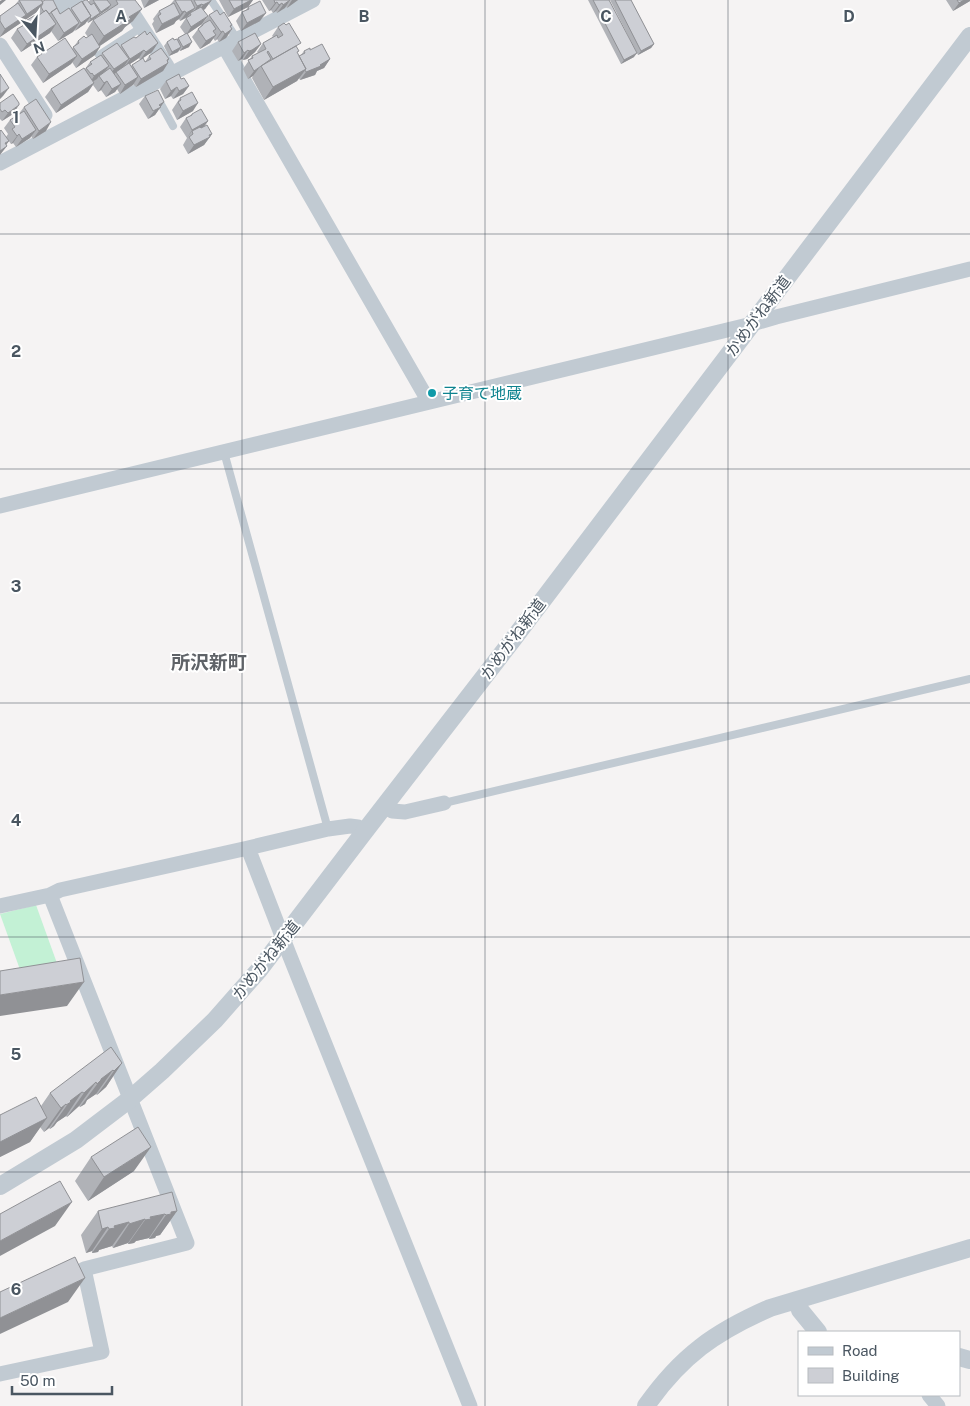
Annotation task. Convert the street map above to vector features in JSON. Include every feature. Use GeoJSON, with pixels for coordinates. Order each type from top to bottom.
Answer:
{"type":"FeatureCollection","features":[{"type":"Feature","properties":{"kind":"street"},"geometry":{"type":"LineString","coordinates":[[56,0],[62,9],[77,0]]}},
{"type":"Feature","properties":{"kind":"street"},"geometry":{"type":"LineString","coordinates":[[124,0],[172,74]]}},
{"type":"Feature","properties":{"kind":"street"},"geometry":{"type":"LineString","coordinates":[[0,163],[172,74],[237,39],[268,19],[310,1]]}},
{"type":"Feature","properties":{"kind":"street","name":"かめがね新道"},"geometry":{"type":"LineString","coordinates":[[0,1186],[76,1140],[130,1099],[215,1020],[247,984],[283,940],[384,806],[512,642],[970,36]]}},
{"type":"Feature","properties":{"kind":"street"},"geometry":{"type":"LineString","coordinates":[[0,46],[56,133]]}},
{"type":"Feature","properties":{"kind":"street"},"geometry":{"type":"LineString","coordinates":[[224,46],[429,402]]}},
{"type":"Feature","properties":{"kind":"street"},"geometry":{"type":"LineString","coordinates":[[0,506],[752,324],[970,269]]}},
{"type":"Feature","properties":{"kind":"street"},"geometry":{"type":"LineString","coordinates":[[384,806],[392,811],[405,812],[444,803]]}},
{"type":"Feature","properties":{"kind":"street"},"geometry":{"type":"LineString","coordinates":[[0,906],[50,896],[60,890],[328,829],[350,826],[358,827],[365,831]]}},
{"type":"Feature","properties":{"kind":"street"},"geometry":{"type":"LineString","coordinates":[[248,848],[470,1406]]}},
{"type":"Feature","properties":{"kind":"street"},"geometry":{"type":"LineString","coordinates":[[0,1374],[102,1352],[84,1269],[186,1243],[50,896]]}},
{"type":"Feature","properties":{"kind":"street"},"geometry":{"type":"LineString","coordinates":[[646,1406],[671,1374],[697,1349],[745,1320],[770,1308],[970,1248]]}},
{"type":"Feature","properties":{"kind":"street"},"geometry":{"type":"LineString","coordinates":[[798,1300],[800,1310],[817,1331]]}},
{"type":"Feature","properties":{"kind":"street"},"geometry":{"type":"LineString","coordinates":[[929,1396],[938,1406]]}},
{"type":"Feature","properties":{"kind":"lane"},"geometry":{"type":"LineString","coordinates":[[211,0],[237,39]]}},
{"type":"Feature","properties":{"kind":"lane"},"geometry":{"type":"LineString","coordinates":[[99,55],[142,27]]}},
{"type":"Feature","properties":{"kind":"lane"},"geometry":{"type":"LineString","coordinates":[[151,85],[173,126]]}},
{"type":"Feature","properties":{"kind":"lane"},"geometry":{"type":"LineString","coordinates":[[224,452],[328,829]]}},
{"type":"Feature","properties":{"kind":"lane"},"geometry":{"type":"LineString","coordinates":[[444,803],[970,679]]}},
{"type":"Feature","properties":{"kind":"green space"},"geometry":{"type":"Polygon","coordinates":[[[36,905],[58,966],[23,978],[0,914],[36,905]]]}},
{"type":"Feature","properties":{"kind":"building"},"geometry":{"type":"Polygon","coordinates":[[[19,0],[41,0],[43,3],[27,14],[19,0]]]}},
{"type":"Feature","properties":{"kind":"building"},"geometry":{"type":"Polygon","coordinates":[[[53,0],[57,8],[49,14],[46,10],[44,12],[41,7],[42,2],[53,0]]]}},
{"type":"Feature","properties":{"kind":"building"},"geometry":{"type":"Polygon","coordinates":[[[85,0],[91,5],[94,3],[100,13],[91,19],[82,2],[85,0]]]}},
{"type":"Feature","properties":{"kind":"building"},"geometry":{"type":"Polygon","coordinates":[[[93,0],[107,0],[111,5],[101,12],[93,0]]]}},
{"type":"Feature","properties":{"kind":"building"},"geometry":{"type":"Polygon","coordinates":[[[116,0],[135,0],[142,9],[129,17],[131,19],[104,36],[93,20],[118,4],[116,0]]]}},
{"type":"Feature","properties":{"kind":"building"},"geometry":{"type":"Polygon","coordinates":[[[175,0],[191,0],[195,8],[186,13],[185,11],[182,12],[175,0]]]}},
{"type":"Feature","properties":{"kind":"building"},"geometry":{"type":"Polygon","coordinates":[[[194,0],[211,0],[211,1],[197,6],[194,0]]]}},
{"type":"Feature","properties":{"kind":"building"},"geometry":{"type":"Polygon","coordinates":[[[229,0],[251,0],[234,9],[229,0]]]}},
{"type":"Feature","properties":{"kind":"building"},"geometry":{"type":"Polygon","coordinates":[[[274,0],[290,0],[283,5],[282,3],[279,5],[274,0]]]}},
{"type":"Feature","properties":{"kind":"building"},"geometry":{"type":"Polygon","coordinates":[[[593,0],[609,0],[637,53],[624,60],[593,0]]]}},
{"type":"Feature","properties":{"kind":"building"},"geometry":{"type":"Polygon","coordinates":[[[615,0],[631,0],[654,44],[641,51],[615,0]]]}},
{"type":"Feature","properties":{"kind":"building"},"geometry":{"type":"Polygon","coordinates":[[[82,1],[91,16],[81,23],[71,8],[82,1]]]}},
{"type":"Feature","properties":{"kind":"building"},"geometry":{"type":"Polygon","coordinates":[[[260,1],[266,13],[247,23],[242,12],[260,1]]]}},
{"type":"Feature","properties":{"kind":"building"},"geometry":{"type":"Polygon","coordinates":[[[18,3],[26,15],[5,29],[0,21],[0,16],[18,3]]]}},
{"type":"Feature","properties":{"kind":"building"},"geometry":{"type":"Polygon","coordinates":[[[174,3],[180,15],[162,24],[158,16],[161,14],[159,11],[174,3]]]}},
{"type":"Feature","properties":{"kind":"building"},"geometry":{"type":"Polygon","coordinates":[[[201,7],[208,16],[191,27],[186,18],[191,15],[190,13],[201,7]]]}},
{"type":"Feature","properties":{"kind":"building"},"geometry":{"type":"Polygon","coordinates":[[[57,8],[60,14],[69,8],[79,23],[64,33],[51,12],[57,8]]]}},
{"type":"Feature","properties":{"kind":"building"},"geometry":{"type":"Polygon","coordinates":[[[46,10],[56,24],[27,44],[17,29],[26,24],[24,22],[46,10]]]}},
{"type":"Feature","properties":{"kind":"building"},"geometry":{"type":"Polygon","coordinates":[[[217,10],[220,15],[224,12],[232,25],[230,26],[232,29],[225,34],[223,31],[221,32],[209,15],[217,10]]]}},
{"type":"Feature","properties":{"kind":"building"},"geometry":{"type":"Polygon","coordinates":[[[210,20],[216,29],[213,31],[216,35],[206,41],[198,29],[210,20]]]}},
{"type":"Feature","properties":{"kind":"building"},"geometry":{"type":"Polygon","coordinates":[[[284,23],[286,25],[289,23],[301,43],[273,59],[268,51],[271,59],[254,71],[248,60],[266,49],[263,43],[277,35],[278,38],[283,35],[278,27],[284,23]]]}},
{"type":"Feature","properties":{"kind":"building"},"geometry":{"type":"Polygon","coordinates":[[[145,31],[147,35],[150,32],[158,43],[146,52],[144,50],[130,59],[121,45],[134,37],[136,38],[145,31]]]}},
{"type":"Feature","properties":{"kind":"building"},"geometry":{"type":"Polygon","coordinates":[[[187,33],[192,42],[183,47],[178,38],[187,33]]]}},
{"type":"Feature","properties":{"kind":"building"},"geometry":{"type":"Polygon","coordinates":[[[255,33],[261,44],[244,53],[238,42],[255,33]]]}},
{"type":"Feature","properties":{"kind":"building"},"geometry":{"type":"Polygon","coordinates":[[[92,34],[100,47],[82,59],[73,47],[84,36],[86,38],[92,34]]]}},
{"type":"Feature","properties":{"kind":"building"},"geometry":{"type":"Polygon","coordinates":[[[65,38],[77,56],[49,74],[37,57],[65,38]]]}},
{"type":"Feature","properties":{"kind":"building"},"geometry":{"type":"Polygon","coordinates":[[[173,38],[174,40],[177,39],[181,47],[172,52],[167,42],[173,38]]]}},
{"type":"Feature","properties":{"kind":"building"},"geometry":{"type":"Polygon","coordinates":[[[117,43],[129,59],[114,69],[102,53],[117,43]]]}},
{"type":"Feature","properties":{"kind":"building"},"geometry":{"type":"Polygon","coordinates":[[[322,44],[330,59],[321,66],[306,72],[299,56],[305,53],[304,51],[322,44]]]}},
{"type":"Feature","properties":{"kind":"building"},"geometry":{"type":"Polygon","coordinates":[[[296,46],[306,69],[273,87],[261,66],[296,46]]]}},
{"type":"Feature","properties":{"kind":"building"},"geometry":{"type":"Polygon","coordinates":[[[161,48],[169,59],[167,60],[168,63],[141,79],[132,65],[143,58],[145,62],[151,59],[149,56],[161,48]]]}},
{"type":"Feature","properties":{"kind":"building"},"geometry":{"type":"Polygon","coordinates":[[[101,55],[109,66],[94,76],[86,68],[92,64],[90,62],[101,55]]]}},
{"type":"Feature","properties":{"kind":"building"},"geometry":{"type":"Polygon","coordinates":[[[129,63],[138,77],[125,85],[116,72],[129,63]]]}},
{"type":"Feature","properties":{"kind":"building"},"geometry":{"type":"Polygon","coordinates":[[[84,68],[94,83],[61,105],[51,89],[84,68]]]}},
{"type":"Feature","properties":{"kind":"building"},"geometry":{"type":"Polygon","coordinates":[[[110,68],[121,84],[112,89],[107,81],[104,83],[99,76],[110,68]]]}},
{"type":"Feature","properties":{"kind":"building"},"geometry":{"type":"Polygon","coordinates":[[[0,74],[9,88],[0,94],[0,74]]]}},
{"type":"Feature","properties":{"kind":"building"},"geometry":{"type":"Polygon","coordinates":[[[179,74],[181,79],[184,78],[189,86],[179,91],[177,87],[171,91],[166,81],[179,74]]]}},
{"type":"Feature","properties":{"kind":"building"},"geometry":{"type":"Polygon","coordinates":[[[158,90],[164,102],[159,105],[161,107],[153,111],[145,96],[158,90]]]}},
{"type":"Feature","properties":{"kind":"building"},"geometry":{"type":"Polygon","coordinates":[[[192,92],[198,103],[183,111],[178,102],[181,100],[180,98],[192,92]]]}},
{"type":"Feature","properties":{"kind":"building"},"geometry":{"type":"Polygon","coordinates":[[[13,94],[19,105],[8,113],[5,110],[2,112],[0,103],[13,94]]]}},
{"type":"Feature","properties":{"kind":"building"},"geometry":{"type":"Polygon","coordinates":[[[36,99],[51,122],[39,131],[24,107],[36,99]]]}},
{"type":"Feature","properties":{"kind":"building"},"geometry":{"type":"Polygon","coordinates":[[[201,109],[208,121],[192,130],[186,118],[201,109]]]}},
{"type":"Feature","properties":{"kind":"building"},"geometry":{"type":"Polygon","coordinates":[[[24,111],[36,130],[22,139],[12,129],[15,127],[10,120],[24,111]]]}},
{"type":"Feature","properties":{"kind":"building"},"geometry":{"type":"Polygon","coordinates":[[[207,125],[212,134],[209,135],[210,137],[194,145],[189,137],[193,134],[192,131],[207,125]]]}},
{"type":"Feature","properties":{"kind":"building"},"geometry":{"type":"Polygon","coordinates":[[[0,131],[9,141],[5,143],[7,146],[0,151],[0,131]]]}},
{"type":"Feature","properties":{"kind":"building"},"geometry":{"type":"Polygon","coordinates":[[[80,958],[84,982],[0,995],[0,971],[80,958]]]}},
{"type":"Feature","properties":{"kind":"building"},"geometry":{"type":"Polygon","coordinates":[[[111,1047],[122,1063],[97,1084],[96,1082],[84,1093],[82,1092],[61,1108],[50,1093],[111,1047]]]}},
{"type":"Feature","properties":{"kind":"building"},"geometry":{"type":"Polygon","coordinates":[[[36,1097],[47,1118],[0,1142],[0,1115],[36,1097]]]}},
{"type":"Feature","properties":{"kind":"building"},"geometry":{"type":"Polygon","coordinates":[[[138,1127],[151,1147],[104,1177],[91,1157],[138,1127]]]}},
{"type":"Feature","properties":{"kind":"building"},"geometry":{"type":"Polygon","coordinates":[[[60,1181],[72,1202],[0,1241],[0,1214],[60,1181]]]}},
{"type":"Feature","properties":{"kind":"building"},"geometry":{"type":"Polygon","coordinates":[[[172,1192],[177,1211],[171,1212],[171,1214],[150,1217],[151,1219],[114,1226],[115,1228],[109,1229],[108,1227],[102,1229],[98,1211],[172,1192]]]}},
{"type":"Feature","properties":{"kind":"building"},"geometry":{"type":"Polygon","coordinates":[[[75,1257],[85,1278],[0,1318],[0,1292],[75,1257]]]}},
{"type":"Feature","properties":{"kind":"place","name":"子育て地蔵"},"geometry":{"type":"Point","coordinates":[432,393]}},
{"type":"Feature","properties":{"kind":"district","name":"所沢新町"},"geometry":{"type":"Point","coordinates":[209,662]}}]}
